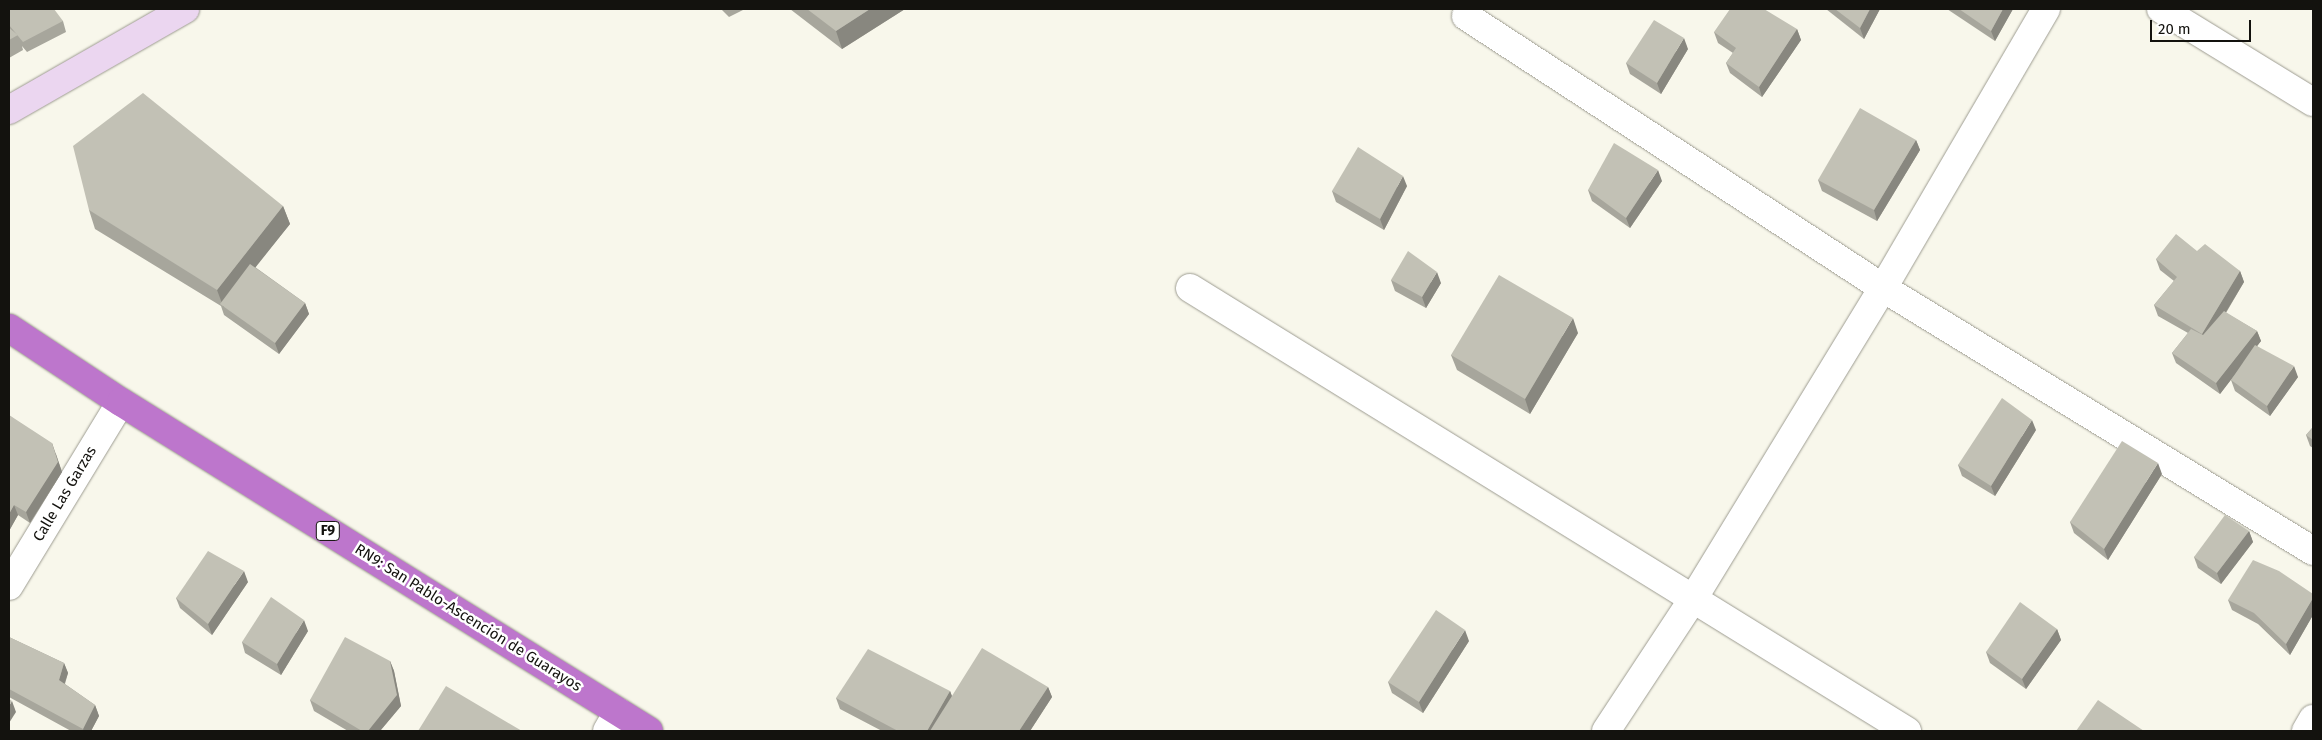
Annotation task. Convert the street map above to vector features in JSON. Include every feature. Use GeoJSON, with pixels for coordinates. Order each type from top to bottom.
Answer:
{"type":"FeatureCollection","features":[{"type":"Feature","properties":{"kind":"highway","name":"RN9: San Pablo-Ascención de Guarayos"},"geometry":{"type":"LineString","coordinates":[[9,328],[612,722],[648,731]]}},
{"type":"Feature","properties":{"kind":"main road"},"geometry":{"type":"LineString","coordinates":[[9,110],[185,9]]}},
{"type":"Feature","properties":{"kind":"street"},"geometry":{"type":"LineString","coordinates":[[1606,731],[1693,599],[1883,288],[2046,9]]}},
{"type":"Feature","properties":{"kind":"street"},"geometry":{"type":"LineString","coordinates":[[2161,9],[2313,102]]}},
{"type":"Feature","properties":{"kind":"street"},"geometry":{"type":"LineString","coordinates":[[1466,16],[1883,288],[2313,551]]}},
{"type":"Feature","properties":{"kind":"street"},"geometry":{"type":"LineString","coordinates":[[1190,288],[1907,731]]}},
{"type":"Feature","properties":{"kind":"street","name":"Calle Las Garzas"},"geometry":{"type":"LineString","coordinates":[[9,586],[121,402]]}},
{"type":"Feature","properties":{"kind":"street"},"geometry":{"type":"LineString","coordinates":[[2306,731],[2313,719]]}},
{"type":"Feature","properties":{"kind":"building"},"geometry":{"type":"Polygon","coordinates":[[[9,9],[54,9],[63,21],[23,42],[9,25],[9,9]]]}},
{"type":"Feature","properties":{"kind":"building"},"geometry":{"type":"Polygon","coordinates":[[[807,9],[870,9],[836,31],[807,9]]]}},
{"type":"Feature","properties":{"kind":"building"},"geometry":{"type":"Polygon","coordinates":[[[1730,9],[1764,9],[1797,29],[1759,87],[1726,63],[1736,48],[1714,32],[1730,9]]]}},
{"type":"Feature","properties":{"kind":"building"},"geometry":{"type":"Polygon","coordinates":[[[1835,9],[1870,9],[1860,28],[1835,9]]]}},
{"type":"Feature","properties":{"kind":"building"},"geometry":{"type":"Polygon","coordinates":[[[1959,9],[2003,9],[1991,31],[1959,9]]]}},
{"type":"Feature","properties":{"kind":"building"},"geometry":{"type":"Polygon","coordinates":[[[1654,20],[1684,38],[1657,83],[1626,63],[1654,20]]]}},
{"type":"Feature","properties":{"kind":"building"},"geometry":{"type":"Polygon","coordinates":[[[9,28],[18,35],[9,40],[9,28]]]}},
{"type":"Feature","properties":{"kind":"building"},"geometry":{"type":"Polygon","coordinates":[[[143,93],[283,206],[217,290],[89,210],[73,146],[143,93]]]}},
{"type":"Feature","properties":{"kind":"building"},"geometry":{"type":"Polygon","coordinates":[[[1860,108],[1916,140],[1874,210],[1818,180],[1860,108]]]}},
{"type":"Feature","properties":{"kind":"building"},"geometry":{"type":"Polygon","coordinates":[[[1614,143],[1658,170],[1626,218],[1588,190],[1614,143]]]}},
{"type":"Feature","properties":{"kind":"building"},"geometry":{"type":"Polygon","coordinates":[[[1358,147],[1403,176],[1380,219],[1332,191],[1358,147]]]}},
{"type":"Feature","properties":{"kind":"building"},"geometry":{"type":"Polygon","coordinates":[[[2176,234],[2197,251],[2205,244],[2240,271],[2202,334],[2154,305],[2177,277],[2156,259],[2176,234]]]}},
{"type":"Feature","properties":{"kind":"building"},"geometry":{"type":"Polygon","coordinates":[[[1408,251],[1437,272],[1422,297],[1391,280],[1408,251]]]}},
{"type":"Feature","properties":{"kind":"building"},"geometry":{"type":"Polygon","coordinates":[[[250,264],[305,303],[275,343],[220,304],[250,264]]]}},
{"type":"Feature","properties":{"kind":"building"},"geometry":{"type":"Polygon","coordinates":[[[1499,275],[1573,318],[1525,399],[1451,355],[1499,275]]]}},
{"type":"Feature","properties":{"kind":"building"},"geometry":{"type":"Polygon","coordinates":[[[2224,311],[2257,331],[2216,383],[2172,353],[2191,329],[2203,335],[2224,311]]]}},
{"type":"Feature","properties":{"kind":"building"},"geometry":{"type":"Polygon","coordinates":[[[2255,345],[2294,366],[2267,406],[2231,380],[2255,345]]]}},
{"type":"Feature","properties":{"kind":"building"},"geometry":{"type":"Polygon","coordinates":[[[2002,398],[2032,420],[1991,486],[1958,465],[2002,398]]]}},
{"type":"Feature","properties":{"kind":"building"},"geometry":{"type":"Polygon","coordinates":[[[9,415],[52,443],[58,462],[26,512],[14,505],[9,514],[9,415]]]}},
{"type":"Feature","properties":{"kind":"building"},"geometry":{"type":"Polygon","coordinates":[[[2313,427],[2313,440],[2306,435],[2313,427]]]}},
{"type":"Feature","properties":{"kind":"building"},"geometry":{"type":"Polygon","coordinates":[[[2122,441],[2158,463],[2104,549],[2070,522],[2122,441]]]}},
{"type":"Feature","properties":{"kind":"building"},"geometry":{"type":"Polygon","coordinates":[[[2225,515],[2249,531],[2217,573],[2194,557],[2225,515]]]}},
{"type":"Feature","properties":{"kind":"building"},"geometry":{"type":"Polygon","coordinates":[[[208,551],[244,571],[208,624],[176,598],[208,551]]]}},
{"type":"Feature","properties":{"kind":"building"},"geometry":{"type":"Polygon","coordinates":[[[2253,560],[2279,571],[2313,594],[2313,598],[2286,644],[2254,613],[2228,600],[2253,560]]]}},
{"type":"Feature","properties":{"kind":"building"},"geometry":{"type":"Polygon","coordinates":[[[271,597],[304,620],[277,664],[242,642],[271,597]]]}},
{"type":"Feature","properties":{"kind":"building"},"geometry":{"type":"Polygon","coordinates":[[[2020,602],[2057,629],[2022,679],[1986,652],[2020,602]]]}},
{"type":"Feature","properties":{"kind":"building"},"geometry":{"type":"Polygon","coordinates":[[[1436,610],[1465,630],[1419,702],[1388,682],[1436,610]]]}},
{"type":"Feature","properties":{"kind":"building"},"geometry":{"type":"Polygon","coordinates":[[[9,637],[64,663],[59,680],[95,705],[83,729],[9,689],[9,637]]]}},
{"type":"Feature","properties":{"kind":"building"},"geometry":{"type":"Polygon","coordinates":[[[345,637],[390,661],[397,695],[368,731],[362,731],[310,700],[345,637]]]}},
{"type":"Feature","properties":{"kind":"building"},"geometry":{"type":"Polygon","coordinates":[[[982,648],[1048,687],[1019,731],[930,731],[982,648]]]}},
{"type":"Feature","properties":{"kind":"building"},"geometry":{"type":"Polygon","coordinates":[[[868,649],[950,691],[927,731],[898,731],[836,698],[868,649]]]}},
{"type":"Feature","properties":{"kind":"building"},"geometry":{"type":"Polygon","coordinates":[[[446,686],[522,731],[418,731],[446,686]]]}},
{"type":"Feature","properties":{"kind":"building"},"geometry":{"type":"Polygon","coordinates":[[[2098,700],[2144,731],[2076,731],[2098,700]]]}}]}
